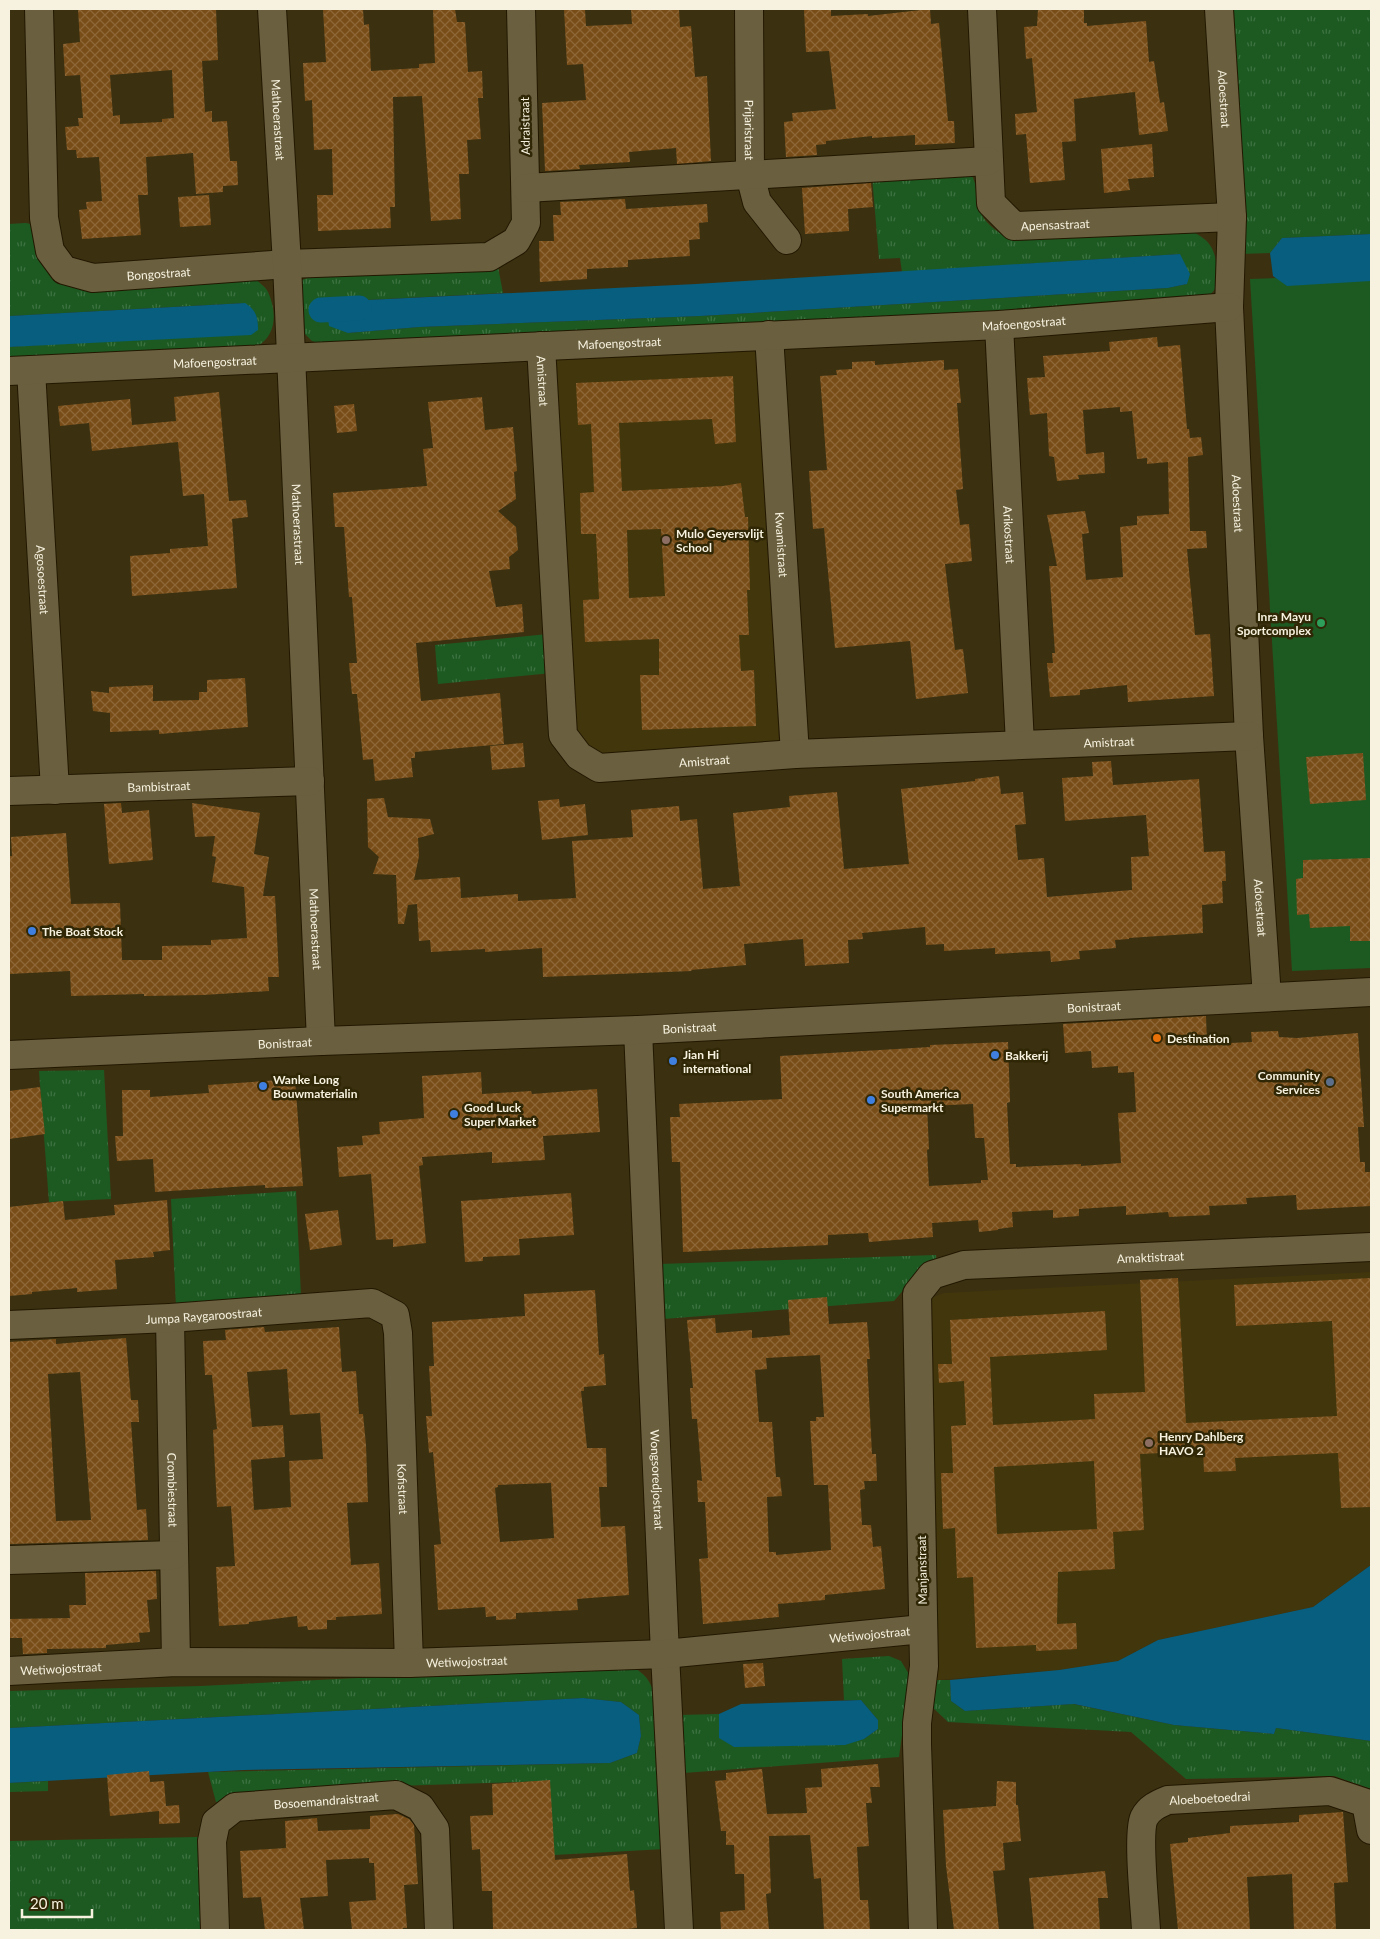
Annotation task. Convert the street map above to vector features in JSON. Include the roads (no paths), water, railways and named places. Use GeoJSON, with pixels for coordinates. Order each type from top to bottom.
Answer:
{"type":"FeatureCollection","features":[{"type":"Feature","properties":{"kind":"street","name":"Bongostraat"},"geometry":{"type":"LineString","coordinates":[[39,9],[44,218],[50,251],[64,270],[93,278],[286,264],[488,257],[516,241]]}},
{"type":"Feature","properties":{"kind":"street","name":"Mathoerastraat"},"geometry":{"type":"LineString","coordinates":[[272,9],[286,264],[321,1040]]}},
{"type":"Feature","properties":{"kind":"street","name":"Adraistraat"},"geometry":{"type":"LineString","coordinates":[[516,241],[526,223],[522,9]]}},
{"type":"Feature","properties":{"kind":"street","name":"Prijaristraat"},"geometry":{"type":"LineString","coordinates":[[749,9],[750,175],[757,202],[787,240]]}},
{"type":"Feature","properties":{"kind":"street","name":"Apensastraat"},"geometry":{"type":"LineString","coordinates":[[982,9],[991,203],[1014,226],[1232,217]]}},
{"type":"Feature","properties":{"kind":"street","name":"Adoestraat"},"geometry":{"type":"LineString","coordinates":[[1219,9],[1232,217],[1229,307],[1249,736],[1267,997]]}},
{"type":"Feature","properties":{"kind":"street"},"geometry":{"type":"LineString","coordinates":[[526,188],[988,161]]}},
{"type":"Feature","properties":{"kind":"street","name":"Mafoengostraat"},"geometry":{"type":"LineString","coordinates":[[20,371],[999,325],[1229,307]]}},
{"type":"Feature","properties":{"kind":"street","name":"Arikostraat"},"geometry":{"type":"LineString","coordinates":[[999,325],[1020,744]]}},
{"type":"Feature","properties":{"kind":"street","name":"Kwamistraat"},"geometry":{"type":"LineString","coordinates":[[769,335],[795,754]]}},
{"type":"Feature","properties":{"kind":"street","name":"Amistraat"},"geometry":{"type":"LineString","coordinates":[[540,346],[563,735],[579,756],[599,768],[795,754],[1249,736]]}},
{"type":"Feature","properties":{"kind":"street","name":"Agosoestraat"},"geometry":{"type":"LineString","coordinates":[[20,371],[54,790]]}},
{"type":"Feature","properties":{"kind":"street","name":"Bambistraat"},"geometry":{"type":"LineString","coordinates":[[9,792],[310,781]]}},
{"type":"Feature","properties":{"kind":"street","name":"Bonistraat"},"geometry":{"type":"LineString","coordinates":[[9,1055],[321,1040],[638,1030],[1371,992]]}},
{"type":"Feature","properties":{"kind":"street","name":"Wongsoredjostraat"},"geometry":{"type":"LineString","coordinates":[[638,1030],[679,1930]]}},
{"type":"Feature","properties":{"kind":"street","name":"Amaktistraat"},"geometry":{"type":"LineString","coordinates":[[932,1275],[964,1265],[1371,1247]]}},
{"type":"Feature","properties":{"kind":"street","name":"Manjanstraat"},"geometry":{"type":"LineString","coordinates":[[923,1930],[917,1723],[924,1666],[917,1294],[932,1275]]}},
{"type":"Feature","properties":{"kind":"street","name":"Jumpa Raygaroostraat"},"geometry":{"type":"LineString","coordinates":[[9,1325],[170,1318],[372,1304],[395,1315]]}},
{"type":"Feature","properties":{"kind":"street","name":"Kofistraat"},"geometry":{"type":"LineString","coordinates":[[395,1315],[398,1333],[409,1663]]}},
{"type":"Feature","properties":{"kind":"street","name":"Crombiestraat"},"geometry":{"type":"LineString","coordinates":[[170,1318],[176,1662]]}},
{"type":"Feature","properties":{"kind":"street"},"geometry":{"type":"LineString","coordinates":[[9,1560],[174,1554]]}},
{"type":"Feature","properties":{"kind":"street","name":"Wetiwojostraat"},"geometry":{"type":"LineString","coordinates":[[9,1672],[176,1662],[409,1663],[665,1654],[923,1629]]}},
{"type":"Feature","properties":{"kind":"street","name":"Aloeboetoedrai"},"geometry":{"type":"LineString","coordinates":[[1146,1930],[1142,1826],[1151,1809],[1159,1803],[1168,1800],[1330,1791],[1369,1803],[1371,1830]]}},
{"type":"Feature","properties":{"kind":"street","name":"Bosoemandraistraat"},"geometry":{"type":"LineString","coordinates":[[215,1930],[212,1841],[216,1822],[235,1807],[396,1795],[420,1807],[435,1829],[439,1930]]}},
{"type":"Feature","properties":{"kind":"water"},"geometry":{"type":"Polygon","coordinates":[[[1371,234],[1371,281],[1287,286],[1273,276],[1270,253],[1282,238],[1371,234]]]}},
{"type":"Feature","properties":{"kind":"water"},"geometry":{"type":"Polygon","coordinates":[[[1180,254],[1190,274],[1187,284],[1168,288],[701,316],[420,327],[348,333],[329,326],[326,302],[696,284],[1180,254]]]}},
{"type":"Feature","properties":{"kind":"water"},"geometry":{"type":"Polygon","coordinates":[[[245,303],[254,311],[258,321],[258,330],[251,335],[9,347],[9,316],[245,303]]]}},
{"type":"Feature","properties":{"kind":"water"},"geometry":{"type":"Polygon","coordinates":[[[1371,1565],[1371,1741],[1276,1728],[1274,1734],[1174,1725],[1074,1704],[965,1711],[951,1701],[950,1680],[1059,1670],[1118,1661],[1158,1640],[1313,1607],[1371,1565]]]}},
{"type":"Feature","properties":{"kind":"water"},"geometry":{"type":"Polygon","coordinates":[[[583,1698],[621,1702],[639,1715],[641,1736],[637,1753],[610,1763],[243,1770],[9,1783],[9,1728],[583,1698]]]}},
{"type":"Feature","properties":{"kind":"water"},"geometry":{"type":"Polygon","coordinates":[[[861,1700],[878,1720],[878,1729],[864,1739],[845,1745],[734,1747],[719,1738],[719,1714],[741,1704],[861,1700]]]}},
{"type":"Feature","properties":{"kind":"waterway"},"geometry":{"type":"LineString","coordinates":[[321,310],[359,308]]}},
{"type":"Feature","properties":{"kind":"place","name":"Mulo Geyersvlijt School"},"geometry":{"type":"Point","coordinates":[666,540]}},
{"type":"Feature","properties":{"kind":"place","name":"Inra Mayu Sportcomplex"},"geometry":{"type":"Point","coordinates":[1321,623]}},
{"type":"Feature","properties":{"kind":"place","name":"The Boat Stock"},"geometry":{"type":"Point","coordinates":[32,931]}},
{"type":"Feature","properties":{"kind":"place","name":"Destination"},"geometry":{"type":"Point","coordinates":[1157,1038]}},
{"type":"Feature","properties":{"kind":"place","name":"Bakkerij"},"geometry":{"type":"Point","coordinates":[995,1055]}},
{"type":"Feature","properties":{"kind":"place","name":"Jian Hi international"},"geometry":{"type":"Point","coordinates":[673,1061]}},
{"type":"Feature","properties":{"kind":"place","name":"Community Services"},"geometry":{"type":"Point","coordinates":[1330,1082]}},
{"type":"Feature","properties":{"kind":"place","name":"Wanke Long Bouwmaterialin"},"geometry":{"type":"Point","coordinates":[263,1086]}},
{"type":"Feature","properties":{"kind":"place","name":"South America Supermarkt"},"geometry":{"type":"Point","coordinates":[871,1100]}},
{"type":"Feature","properties":{"kind":"place","name":"Good Luck Super Market"},"geometry":{"type":"Point","coordinates":[454,1114]}},
{"type":"Feature","properties":{"kind":"place","name":"Henry Dahlberg HAVO 2"},"geometry":{"type":"Point","coordinates":[1149,1443]}}]}
